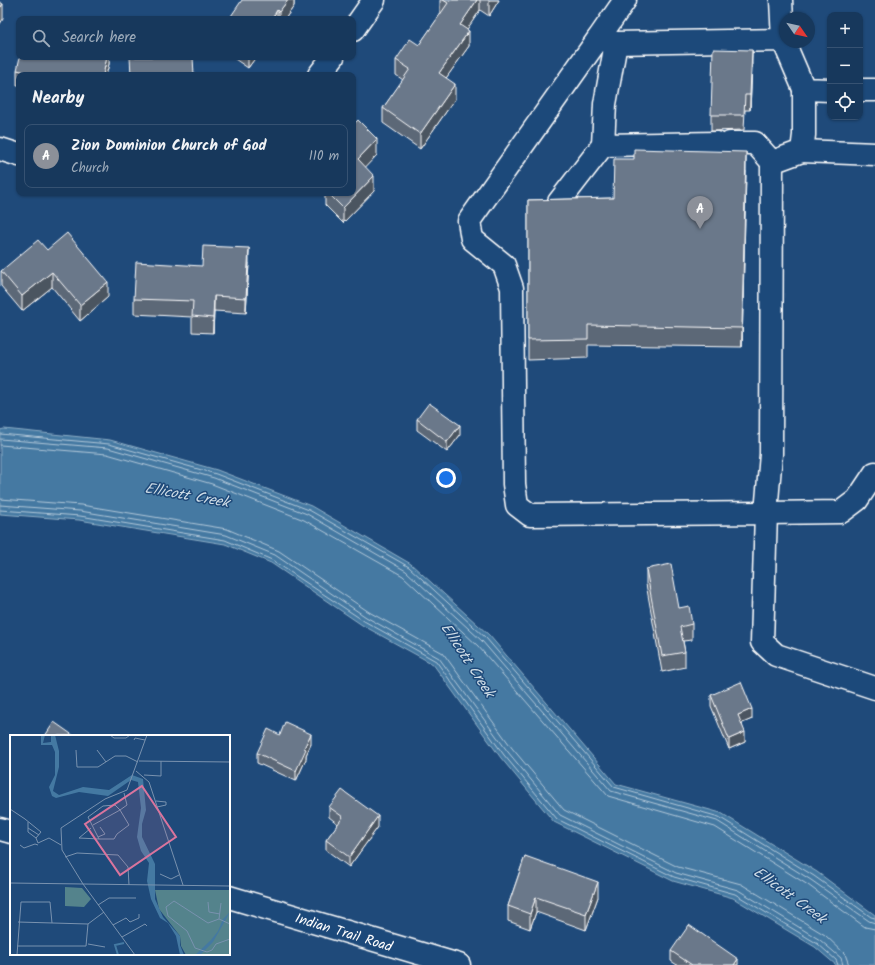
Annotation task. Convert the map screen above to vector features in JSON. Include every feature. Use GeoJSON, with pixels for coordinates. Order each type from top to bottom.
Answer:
{"type":"FeatureCollection","features":[{"type":"Feature","properties":{"kind":"street"},"geometry":{"type":"LineString","coordinates":[[356,26],[374,0]]}},
{"type":"Feature","properties":{"kind":"street"},"geometry":{"type":"LineString","coordinates":[[625,0],[607,41],[469,221],[472,239],[504,264],[512,288],[514,484],[517,505],[530,515],[841,512],[857,500],[875,473]]}},
{"type":"Feature","properties":{"kind":"street"},"geometry":{"type":"LineString","coordinates":[[781,0],[782,12]]}},
{"type":"Feature","properties":{"kind":"street"},"geometry":{"type":"LineString","coordinates":[[607,41],[779,40]]}},
{"type":"Feature","properties":{"kind":"street"},"geometry":{"type":"LineString","coordinates":[[559,202],[603,145],[607,41]]}},
{"type":"Feature","properties":{"kind":"street"},"geometry":{"type":"LineString","coordinates":[[786,48],[804,89],[804,135],[802,151]]}},
{"type":"Feature","properties":{"kind":"street"},"geometry":{"type":"LineString","coordinates":[[321,72],[331,60]]}},
{"type":"Feature","properties":{"kind":"street"},"geometry":{"type":"LineString","coordinates":[[804,89],[827,90]]}},
{"type":"Feature","properties":{"kind":"street"},"geometry":{"type":"LineString","coordinates":[[863,90],[875,90]]}},
{"type":"Feature","properties":{"kind":"street"},"geometry":{"type":"LineString","coordinates":[[603,145],[755,143],[772,162],[771,454],[766,513],[762,642],[776,655],[875,688]]}},
{"type":"Feature","properties":{"kind":"street"},"geometry":{"type":"LineString","coordinates":[[0,149],[16,154]]}},
{"type":"Feature","properties":{"kind":"street"},"geometry":{"type":"LineString","coordinates":[[772,162],[802,151],[875,154]]}},
{"type":"Feature","properties":{"kind":"street"},"geometry":{"type":"LineString","coordinates":[[0,828],[10,832]]}},
{"type":"Feature","properties":{"kind":"street","name":"Indian Trail Road"},"geometry":{"type":"LineString","coordinates":[[230,897],[459,965]]}},
{"type":"Feature","properties":{"kind":"water","name":"Ellicott Creek"},"geometry":{"type":"Polygon","coordinates":[[[4,429],[110,440],[217,470],[311,506],[411,564],[489,635],[616,784],[721,813],[817,872],[875,915],[875,965],[836,965],[815,947],[733,898],[673,881],[554,822],[501,758],[433,664],[362,625],[271,563],[225,544],[79,520],[0,514],[0,430],[4,429]]]}},
{"type":"Feature","properties":{"kind":"building"},"geometry":{"type":"Polygon","coordinates":[[[242,0],[288,0],[279,12],[277,10],[274,16],[231,16],[242,0]]]}},
{"type":"Feature","properties":{"kind":"building"},"geometry":{"type":"Polygon","coordinates":[[[443,0],[477,0],[460,25],[469,31],[439,73],[455,84],[420,134],[383,108],[410,69],[396,60],[410,39],[419,45],[448,3],[443,0]]]}},
{"type":"Feature","properties":{"kind":"building"},"geometry":{"type":"Polygon","coordinates":[[[713,49],[752,50],[750,95],[745,95],[744,115],[711,115],[713,49]]]}},
{"type":"Feature","properties":{"kind":"building"},"geometry":{"type":"Polygon","coordinates":[[[19,60],[106,60],[104,72],[27,72],[17,70],[19,60]]]}},
{"type":"Feature","properties":{"kind":"building"},"geometry":{"type":"Polygon","coordinates":[[[130,60],[193,60],[194,72],[131,72],[130,60]]]}},
{"type":"Feature","properties":{"kind":"building"},"geometry":{"type":"Polygon","coordinates":[[[358,120],[377,139],[358,159],[374,176],[356,195],[356,122],[358,120]]]}},
{"type":"Feature","properties":{"kind":"building"},"geometry":{"type":"Polygon","coordinates":[[[634,149],[746,152],[742,328],[588,325],[588,339],[528,340],[528,200],[613,198],[614,159],[634,159],[634,149]]]}},
{"type":"Feature","properties":{"kind":"building"},"geometry":{"type":"Polygon","coordinates":[[[331,196],[355,196],[343,208],[331,196]]]}},
{"type":"Feature","properties":{"kind":"building"},"geometry":{"type":"Polygon","coordinates":[[[67,233],[108,282],[80,305],[52,272],[22,296],[1,271],[38,240],[47,250],[67,233]]]}},
{"type":"Feature","properties":{"kind":"building"},"geometry":{"type":"Polygon","coordinates":[[[203,246],[249,248],[246,298],[214,296],[213,318],[192,316],[193,301],[134,299],[136,262],[202,266],[203,246]]]}},
{"type":"Feature","properties":{"kind":"building"},"geometry":{"type":"Polygon","coordinates":[[[429,403],[460,425],[447,442],[417,419],[429,403]]]}},
{"type":"Feature","properties":{"kind":"building"},"geometry":{"type":"Polygon","coordinates":[[[671,564],[679,608],[689,606],[692,624],[680,627],[685,652],[662,656],[646,569],[671,564]]]}},
{"type":"Feature","properties":{"kind":"building"},"geometry":{"type":"Polygon","coordinates":[[[741,682],[752,709],[738,715],[745,732],[729,739],[711,695],[741,682]]]}},
{"type":"Feature","properties":{"kind":"building"},"geometry":{"type":"Polygon","coordinates":[[[54,722],[73,735],[46,735],[54,722]]]}},
{"type":"Feature","properties":{"kind":"building"},"geometry":{"type":"Polygon","coordinates":[[[285,722],[311,734],[304,748],[306,749],[296,771],[257,753],[268,729],[280,735],[285,722]]]}},
{"type":"Feature","properties":{"kind":"building"},"geometry":{"type":"Polygon","coordinates":[[[342,790],[378,816],[349,857],[326,840],[343,817],[329,807],[342,790]]]}},
{"type":"Feature","properties":{"kind":"building"},"geometry":{"type":"Polygon","coordinates":[[[525,856],[598,882],[586,914],[536,897],[530,914],[508,906],[525,856]]]}},
{"type":"Feature","properties":{"kind":"building"},"geometry":{"type":"Polygon","coordinates":[[[689,925],[738,959],[734,965],[692,965],[671,951],[689,925]]]}},
{"type":"Feature","properties":{"kind":"place","name":"Zion Dominion Church of God"},"geometry":{"type":"Point","coordinates":[700,229]}}]}
